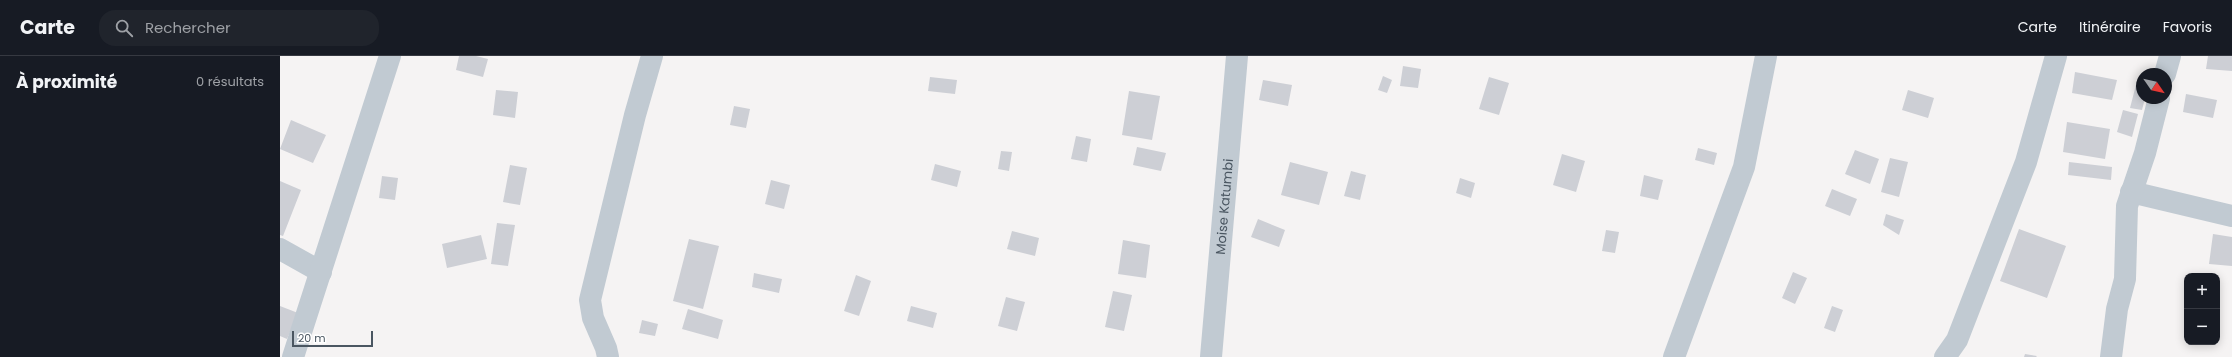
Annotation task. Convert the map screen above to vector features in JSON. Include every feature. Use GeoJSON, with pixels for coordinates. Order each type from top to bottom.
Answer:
{"type":"FeatureCollection","features":[{"type":"Feature","properties":{"kind":"street"},"geometry":{"type":"LineString","coordinates":[[293,357],[390,56]]}},
{"type":"Feature","properties":{"kind":"street"},"geometry":{"type":"LineString","coordinates":[[608,357],[606,348],[593,318],[590,300],[635,115],[652,56]]}},
{"type":"Feature","properties":{"kind":"street","name":"Moise Katumbi"},"geometry":{"type":"LineString","coordinates":[[1211,357],[1237,56]]}},
{"type":"Feature","properties":{"kind":"street"},"geometry":{"type":"LineString","coordinates":[[1674,357],[1744,167],[1766,56]]}},
{"type":"Feature","properties":{"kind":"street"},"geometry":{"type":"LineString","coordinates":[[1945,357],[1957,340],[2026,162],[2056,56]]}},
{"type":"Feature","properties":{"kind":"street"},"geometry":{"type":"LineString","coordinates":[[2167,68],[2170,56]]}},
{"type":"Feature","properties":{"kind":"street"},"geometry":{"type":"LineString","coordinates":[[2111,357],[2116,309],[2125,279],[2127,206],[2145,154],[2158,104]]}},
{"type":"Feature","properties":{"kind":"street"},"geometry":{"type":"LineString","coordinates":[[2131,192],[2232,216]]}},
{"type":"Feature","properties":{"kind":"street"},"geometry":{"type":"LineString","coordinates":[[280,249],[320,272]]}},
{"type":"Feature","properties":{"kind":"building"},"geometry":{"type":"Polygon","coordinates":[[[459,56],[476,56],[488,59],[483,77],[456,70],[459,56]]]}},
{"type":"Feature","properties":{"kind":"building"},"geometry":{"type":"Polygon","coordinates":[[[2208,56],[2232,56],[2232,71],[2206,69],[2208,56]]]}},
{"type":"Feature","properties":{"kind":"building"},"geometry":{"type":"Polygon","coordinates":[[[1403,66],[1421,69],[1418,88],[1400,86],[1403,66]]]}},
{"type":"Feature","properties":{"kind":"building"},"geometry":{"type":"Polygon","coordinates":[[[2075,72],[2117,80],[2112,100],[2072,93],[2075,72]]]}},
{"type":"Feature","properties":{"kind":"building"},"geometry":{"type":"Polygon","coordinates":[[[1383,76],[1392,80],[1387,93],[1378,90],[1383,76]]]}},
{"type":"Feature","properties":{"kind":"building"},"geometry":{"type":"Polygon","coordinates":[[[930,77],[957,80],[955,94],[928,91],[930,77]]]}},
{"type":"Feature","properties":{"kind":"building"},"geometry":{"type":"Polygon","coordinates":[[[1489,77],[1509,83],[1499,115],[1479,109],[1489,77]]]}},
{"type":"Feature","properties":{"kind":"building"},"geometry":{"type":"Polygon","coordinates":[[[1263,80],[1292,85],[1288,106],[1259,100],[1263,80]]]}},
{"type":"Feature","properties":{"kind":"building"},"geometry":{"type":"Polygon","coordinates":[[[2136,85],[2136,104],[2144,104],[2142,110],[2130,108],[2136,85]]]}},
{"type":"Feature","properties":{"kind":"building"},"geometry":{"type":"Polygon","coordinates":[[[496,90],[518,92],[515,118],[493,115],[496,90]]]}},
{"type":"Feature","properties":{"kind":"building"},"geometry":{"type":"Polygon","coordinates":[[[1908,90],[1934,98],[1928,118],[1902,110],[1908,90]]]}},
{"type":"Feature","properties":{"kind":"building"},"geometry":{"type":"Polygon","coordinates":[[[1129,91],[1160,96],[1152,140],[1122,135],[1129,91]]]}},
{"type":"Feature","properties":{"kind":"building"},"geometry":{"type":"Polygon","coordinates":[[[2186,94],[2217,100],[2213,118],[2183,112],[2186,94]]]}},
{"type":"Feature","properties":{"kind":"building"},"geometry":{"type":"Polygon","coordinates":[[[734,106],[750,109],[746,128],[730,125],[734,106]]]}},
{"type":"Feature","properties":{"kind":"building"},"geometry":{"type":"Polygon","coordinates":[[[2123,110],[2138,114],[2132,137],[2117,132],[2123,110]]]}},
{"type":"Feature","properties":{"kind":"building"},"geometry":{"type":"Polygon","coordinates":[[[291,120],[326,135],[313,163],[280,149],[291,120]]]}},
{"type":"Feature","properties":{"kind":"building"},"geometry":{"type":"Polygon","coordinates":[[[2067,122],[2110,129],[2105,159],[2063,152],[2067,122]]]}},
{"type":"Feature","properties":{"kind":"building"},"geometry":{"type":"Polygon","coordinates":[[[1076,136],[1091,139],[1087,162],[1071,159],[1076,136]]]}},
{"type":"Feature","properties":{"kind":"building"},"geometry":{"type":"Polygon","coordinates":[[[1137,147],[1166,153],[1161,171],[1133,165],[1137,147]]]}},
{"type":"Feature","properties":{"kind":"building"},"geometry":{"type":"Polygon","coordinates":[[[1698,148],[1717,153],[1714,165],[1695,160],[1698,148]]]}},
{"type":"Feature","properties":{"kind":"building"},"geometry":{"type":"Polygon","coordinates":[[[1855,150],[1879,159],[1870,184],[1845,174],[1855,150]]]}},
{"type":"Feature","properties":{"kind":"building"},"geometry":{"type":"Polygon","coordinates":[[[1001,151],[1012,152],[1009,171],[998,169],[1001,151]]]}},
{"type":"Feature","properties":{"kind":"building"},"geometry":{"type":"Polygon","coordinates":[[[1562,154],[1585,161],[1576,192],[1553,185],[1562,154]]]}},
{"type":"Feature","properties":{"kind":"building"},"geometry":{"type":"Polygon","coordinates":[[[1890,158],[1908,162],[1899,197],[1881,192],[1890,158]]]}},
{"type":"Feature","properties":{"kind":"building"},"geometry":{"type":"Polygon","coordinates":[[[1290,162],[1328,172],[1319,205],[1281,195],[1290,162]]]}},
{"type":"Feature","properties":{"kind":"building"},"geometry":{"type":"Polygon","coordinates":[[[2069,162],[2112,167],[2111,180],[2068,175],[2069,162]]]}},
{"type":"Feature","properties":{"kind":"building"},"geometry":{"type":"Polygon","coordinates":[[[935,164],[961,171],[957,187],[931,180],[935,164]]]}},
{"type":"Feature","properties":{"kind":"building"},"geometry":{"type":"Polygon","coordinates":[[[510,165],[527,168],[520,205],[503,202],[510,165]]]}},
{"type":"Feature","properties":{"kind":"building"},"geometry":{"type":"Polygon","coordinates":[[[1351,171],[1366,175],[1360,200],[1344,196],[1351,171]]]}},
{"type":"Feature","properties":{"kind":"building"},"geometry":{"type":"Polygon","coordinates":[[[1644,175],[1663,180],[1658,200],[1640,196],[1644,175]]]}},
{"type":"Feature","properties":{"kind":"building"},"geometry":{"type":"Polygon","coordinates":[[[382,176],[398,178],[395,200],[379,198],[382,176]]]}},
{"type":"Feature","properties":{"kind":"building"},"geometry":{"type":"Polygon","coordinates":[[[1460,178],[1475,183],[1471,198],[1456,193],[1460,178]]]}},
{"type":"Feature","properties":{"kind":"building"},"geometry":{"type":"Polygon","coordinates":[[[771,180],[790,185],[784,209],[765,204],[771,180]]]}},
{"type":"Feature","properties":{"kind":"building"},"geometry":{"type":"Polygon","coordinates":[[[280,181],[301,190],[283,236],[280,235],[280,181]]]}},
{"type":"Feature","properties":{"kind":"building"},"geometry":{"type":"Polygon","coordinates":[[[1832,189],[1857,199],[1850,216],[1825,206],[1832,189]]]}},
{"type":"Feature","properties":{"kind":"building"},"geometry":{"type":"Polygon","coordinates":[[[1886,214],[1904,220],[1899,235],[1883,225],[1886,214]]]}},
{"type":"Feature","properties":{"kind":"building"},"geometry":{"type":"Polygon","coordinates":[[[1258,219],[1285,230],[1279,247],[1251,237],[1258,219]]]}},
{"type":"Feature","properties":{"kind":"building"},"geometry":{"type":"Polygon","coordinates":[[[497,223],[515,225],[508,266],[491,264],[497,223]]]}},
{"type":"Feature","properties":{"kind":"building"},"geometry":{"type":"Polygon","coordinates":[[[2019,229],[2066,246],[2047,298],[2000,281],[2019,229]]]}},
{"type":"Feature","properties":{"kind":"building"},"geometry":{"type":"Polygon","coordinates":[[[1606,230],[1619,232],[1615,253],[1602,251],[1606,230]]]}},
{"type":"Feature","properties":{"kind":"building"},"geometry":{"type":"Polygon","coordinates":[[[1012,231],[1039,238],[1035,256],[1007,249],[1012,231]]]}},
{"type":"Feature","properties":{"kind":"building"},"geometry":{"type":"Polygon","coordinates":[[[2213,234],[2232,237],[2232,266],[2209,264],[2213,234]]]}},
{"type":"Feature","properties":{"kind":"building"},"geometry":{"type":"Polygon","coordinates":[[[481,235],[487,259],[447,268],[442,244],[481,235]]]}},
{"type":"Feature","properties":{"kind":"building"},"geometry":{"type":"Polygon","coordinates":[[[689,239],[719,246],[703,309],[673,301],[689,239]]]}},
{"type":"Feature","properties":{"kind":"building"},"geometry":{"type":"Polygon","coordinates":[[[1123,240],[1150,245],[1146,278],[1118,274],[1123,240]]]}},
{"type":"Feature","properties":{"kind":"building"},"geometry":{"type":"Polygon","coordinates":[[[1793,272],[1807,278],[1795,304],[1782,298],[1793,272]]]}},
{"type":"Feature","properties":{"kind":"building"},"geometry":{"type":"Polygon","coordinates":[[[754,273],[782,279],[779,293],[752,287],[754,273]]]}},
{"type":"Feature","properties":{"kind":"building"},"geometry":{"type":"Polygon","coordinates":[[[856,275],[871,281],[859,316],[844,311],[856,275]]]}},
{"type":"Feature","properties":{"kind":"building"},"geometry":{"type":"Polygon","coordinates":[[[1113,291],[1132,295],[1124,331],[1105,327],[1113,291]]]}},
{"type":"Feature","properties":{"kind":"building"},"geometry":{"type":"Polygon","coordinates":[[[1006,297],[1025,302],[1017,331],[998,326],[1006,297]]]}},
{"type":"Feature","properties":{"kind":"building"},"geometry":{"type":"Polygon","coordinates":[[[280,306],[298,313],[287,339],[280,336],[280,306]]]}},
{"type":"Feature","properties":{"kind":"building"},"geometry":{"type":"Polygon","coordinates":[[[911,306],[937,313],[933,328],[907,321],[911,306]]]}},
{"type":"Feature","properties":{"kind":"building"},"geometry":{"type":"Polygon","coordinates":[[[1832,306],[1843,310],[1835,332],[1824,328],[1832,306]]]}},
{"type":"Feature","properties":{"kind":"building"},"geometry":{"type":"Polygon","coordinates":[[[688,309],[723,320],[718,339],[682,329],[688,309]]]}},
{"type":"Feature","properties":{"kind":"building"},"geometry":{"type":"Polygon","coordinates":[[[642,320],[658,324],[655,336],[639,333],[642,320]]]}},
{"type":"Feature","properties":{"kind":"building"},"geometry":{"type":"Polygon","coordinates":[[[2025,354],[2037,356],[2024,357],[2025,354]]]}}]}
